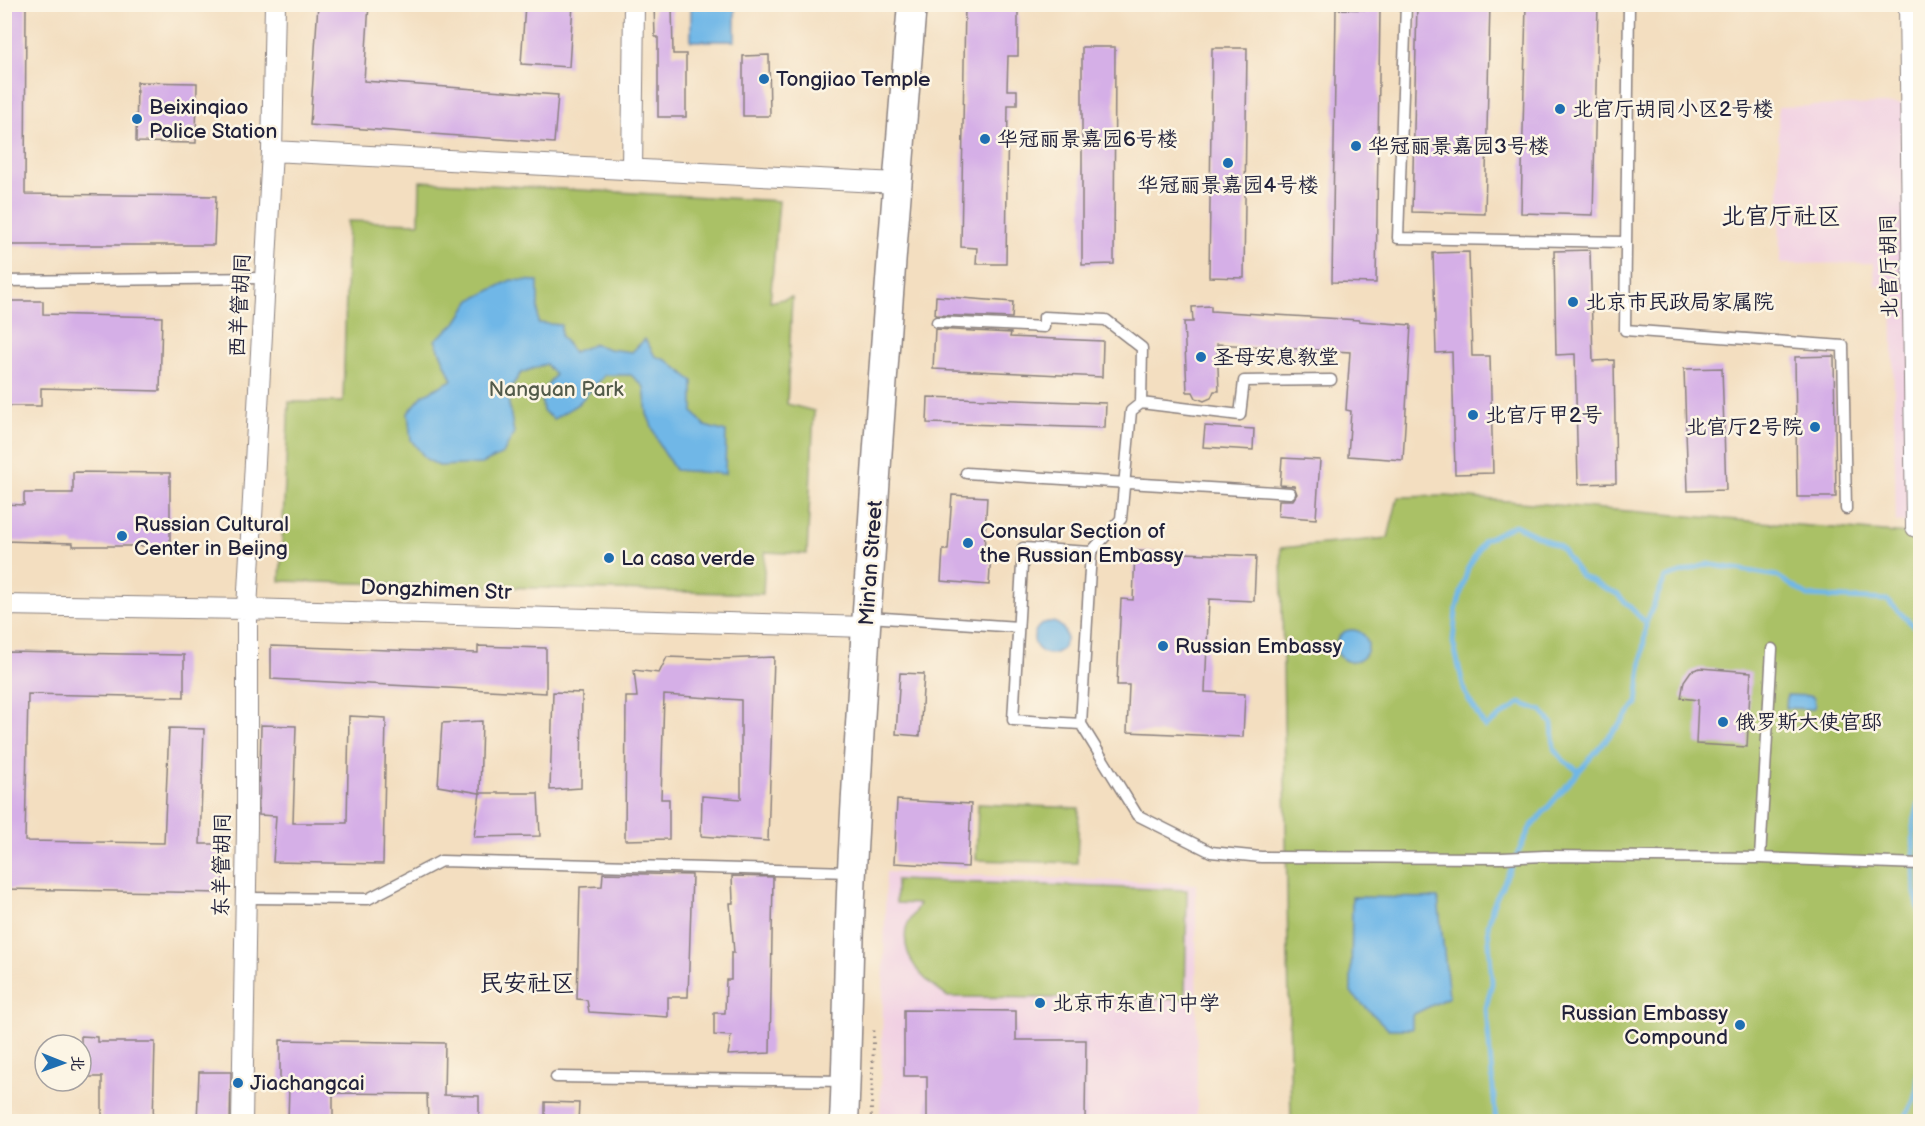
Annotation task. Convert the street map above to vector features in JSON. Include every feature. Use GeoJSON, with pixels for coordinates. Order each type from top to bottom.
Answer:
{"type":"FeatureCollection","features":[{"type":"Feature","properties":{"kind":"street","name":"西羊管胡同"},"geometry":{"type":"LineString","coordinates":[[247,609],[272,151],[274,4]]}},
{"type":"Feature","properties":{"kind":"street"},"geometry":{"type":"LineString","coordinates":[[632,170],[634,4]]}},
{"type":"Feature","properties":{"kind":"street","name":"Min'an Street"},"geometry":{"type":"LineString","coordinates":[[844,1122],[852,872],[866,622],[912,4]]}},
{"type":"Feature","properties":{"kind":"street","name":"北官厅胡同"},"geometry":{"type":"LineString","coordinates":[[1909,4],[1916,527]]}},
{"type":"Feature","properties":{"kind":"street"},"geometry":{"type":"LineString","coordinates":[[272,151],[897,183]]}},
{"type":"Feature","properties":{"kind":"street","name":"Dongzhimen Str"},"geometry":{"type":"LineString","coordinates":[[4,605],[866,622]]}},
{"type":"Feature","properties":{"kind":"street","name":"东羊管胡同"},"geometry":{"type":"LineString","coordinates":[[242,1122],[246,898],[247,609]]}},
{"type":"Feature","properties":{"kind":"lane"},"geometry":{"type":"LineString","coordinates":[[1406,4],[1398,238],[1625,242]]}},
{"type":"Feature","properties":{"kind":"lane"},"geometry":{"type":"LineString","coordinates":[[1629,4],[1625,330],[1843,346],[1846,509]]}},
{"type":"Feature","properties":{"kind":"lane"},"geometry":{"type":"LineString","coordinates":[[4,281],[265,278]]}},
{"type":"Feature","properties":{"kind":"lane"},"geometry":{"type":"LineString","coordinates":[[937,322],[1044,327],[1044,317],[1106,320],[1142,348],[1141,403]]}},
{"type":"Feature","properties":{"kind":"lane"},"geometry":{"type":"LineString","coordinates":[[1331,380],[1244,381],[1240,415],[1141,403],[1131,411],[1120,519],[1090,552],[1081,723],[1137,815],[1211,852],[1261,857],[1760,858],[1920,864]]}},
{"type":"Feature","properties":{"kind":"lane"},"geometry":{"type":"LineString","coordinates":[[966,473],[1290,494]]}},
{"type":"Feature","properties":{"kind":"lane"},"geometry":{"type":"LineString","coordinates":[[1081,723],[1013,720],[1023,548],[1090,552]]}},
{"type":"Feature","properties":{"kind":"lane"},"geometry":{"type":"LineString","coordinates":[[866,622],[1018,627]]}},
{"type":"Feature","properties":{"kind":"lane"},"geometry":{"type":"LineString","coordinates":[[1760,858],[1772,649]]}},
{"type":"Feature","properties":{"kind":"lane"},"geometry":{"type":"LineString","coordinates":[[246,898],[368,899],[441,861],[852,872]]}},
{"type":"Feature","properties":{"kind":"lane"},"geometry":{"type":"LineString","coordinates":[[556,1077],[846,1081]]}},
{"type":"Feature","properties":{"kind":"path"},"geometry":{"type":"LineString","coordinates":[[872,1122],[874,1026]]}},
{"type":"Feature","properties":{"kind":"shaded area"},"geometry":{"type":"Polygon","coordinates":[[[1917,5],[1920,5],[1920,524],[1896,522],[1892,287],[1875,286],[1874,263],[1780,264],[1778,107],[1917,103],[1917,5]]]}},
{"type":"Feature","properties":{"kind":"shaded area","name":"北京市东直门中学"},"geometry":{"type":"Polygon","coordinates":[[[886,872],[1196,884],[1197,1121],[880,1122],[886,872]]]}},
{"type":"Feature","properties":{"kind":"green space","name":"Nanguan Park"},"geometry":{"type":"Polygon","coordinates":[[[420,181],[779,201],[770,302],[792,297],[787,404],[814,411],[807,554],[765,552],[763,594],[280,581],[289,402],[343,402],[348,221],[419,223],[420,181]]]}},
{"type":"Feature","properties":{"kind":"green space"},"geometry":{"type":"Polygon","coordinates":[[[1446,496],[1920,535],[1920,1121],[1291,1121],[1281,548],[1388,538],[1398,497],[1446,496]]]}},
{"type":"Feature","properties":{"kind":"green space"},"geometry":{"type":"Polygon","coordinates":[[[978,804],[1079,808],[1077,863],[976,860],[978,804]]]}},
{"type":"Feature","properties":{"kind":"green space"},"geometry":{"type":"Polygon","coordinates":[[[896,880],[1187,890],[1185,999],[948,997],[923,977],[907,951],[906,929],[919,904],[896,903],[896,880]]]}},
{"type":"Feature","properties":{"kind":"water"},"geometry":{"type":"Polygon","coordinates":[[[691,5],[735,5],[735,41],[691,41],[691,5]]]}},
{"type":"Feature","properties":{"kind":"water"},"geometry":{"type":"Polygon","coordinates":[[[511,280],[538,281],[538,323],[561,325],[561,336],[573,352],[594,344],[609,349],[632,352],[645,339],[655,356],[668,361],[693,381],[693,412],[705,426],[726,432],[725,474],[675,470],[660,446],[647,414],[644,387],[631,375],[605,375],[578,404],[554,419],[543,411],[541,394],[555,375],[546,364],[521,373],[507,393],[514,433],[503,454],[482,464],[439,466],[426,459],[411,440],[408,413],[423,395],[452,380],[435,340],[456,323],[471,300],[511,280]]]}},
{"type":"Feature","properties":{"kind":"water"},"geometry":{"type":"Polygon","coordinates":[[[1050,622],[1061,627],[1066,638],[1061,649],[1050,654],[1039,649],[1034,638],[1039,627],[1050,622]]]}},
{"type":"Feature","properties":{"kind":"water"},"geometry":{"type":"Polygon","coordinates":[[[1352,630],[1363,635],[1368,646],[1363,657],[1352,662],[1341,657],[1336,646],[1341,635],[1352,630]]]}},
{"type":"Feature","properties":{"kind":"water"},"geometry":{"type":"Polygon","coordinates":[[[1787,695],[1810,696],[1814,698],[1815,706],[1812,709],[1786,708],[1787,695]]]}},
{"type":"Feature","properties":{"kind":"water"},"geometry":{"type":"Polygon","coordinates":[[[1352,897],[1438,898],[1449,997],[1412,1015],[1412,1029],[1388,1029],[1351,993],[1352,897]]]}},
{"type":"Feature","properties":{"kind":"building"},"geometry":{"type":"Polygon","coordinates":[[[4,4],[26,4],[25,194],[216,196],[214,245],[4,245],[4,4]]]}},
{"type":"Feature","properties":{"kind":"building"},"geometry":{"type":"Polygon","coordinates":[[[318,4],[369,4],[364,81],[558,95],[554,143],[310,125],[318,4]]]}},
{"type":"Feature","properties":{"kind":"building"},"geometry":{"type":"Polygon","coordinates":[[[525,4],[573,4],[569,67],[521,64],[525,4]]]}},
{"type":"Feature","properties":{"kind":"building"},"geometry":{"type":"Polygon","coordinates":[[[654,4],[672,4],[673,54],[686,54],[686,117],[658,117],[658,37],[655,37],[654,4]]]}},
{"type":"Feature","properties":{"kind":"building","name":"华冠丽景嘉园6号楼"},"geometry":{"type":"Polygon","coordinates":[[[965,4],[1018,4],[1018,56],[1008,56],[1007,90],[1017,90],[1017,105],[1008,105],[1006,264],[976,264],[977,248],[961,247],[965,4]]]}},
{"type":"Feature","properties":{"kind":"building"},"geometry":{"type":"Polygon","coordinates":[[[1417,4],[1490,4],[1485,214],[1412,212],[1417,4]]]}},
{"type":"Feature","properties":{"kind":"building","name":"北官厅胡同小区2号楼"},"geometry":{"type":"Polygon","coordinates":[[[1526,4],[1598,4],[1593,215],[1521,213],[1526,4]]]}},
{"type":"Feature","properties":{"kind":"building","name":"华冠丽景嘉园3号楼"},"geometry":{"type":"Polygon","coordinates":[[[1336,9],[1380,10],[1376,283],[1332,282],[1336,9]]]}},
{"type":"Feature","properties":{"kind":"building"},"geometry":{"type":"Polygon","coordinates":[[[1082,47],[1115,47],[1114,264],[1082,265],[1082,47]]]}},
{"type":"Feature","properties":{"kind":"building","name":"华冠丽景嘉园4号楼"},"geometry":{"type":"Polygon","coordinates":[[[1212,48],[1247,48],[1244,278],[1209,277],[1212,48]]]}},
{"type":"Feature","properties":{"kind":"building"},"geometry":{"type":"Polygon","coordinates":[[[769,55],[770,116],[743,116],[743,56],[769,55]]]}},
{"type":"Feature","properties":{"kind":"building"},"geometry":{"type":"Polygon","coordinates":[[[137,82],[197,83],[196,143],[136,142],[137,82]]]}},
{"type":"Feature","properties":{"kind":"building"},"geometry":{"type":"Polygon","coordinates":[[[1590,250],[1593,361],[1614,360],[1616,483],[1578,484],[1575,354],[1556,355],[1554,251],[1590,250]]]}},
{"type":"Feature","properties":{"kind":"building","name":"北官厅甲2号"},"geometry":{"type":"Polygon","coordinates":[[[1469,252],[1472,356],[1490,356],[1493,473],[1455,474],[1452,352],[1436,353],[1433,253],[1469,252]]]}},
{"type":"Feature","properties":{"kind":"building"},"geometry":{"type":"Polygon","coordinates":[[[936,296],[1013,302],[1012,318],[935,315],[936,296]]]}},
{"type":"Feature","properties":{"kind":"building"},"geometry":{"type":"Polygon","coordinates":[[[4,301],[43,301],[43,314],[162,317],[160,391],[41,388],[41,406],[4,406],[4,301]]]}},
{"type":"Feature","properties":{"kind":"building"},"geometry":{"type":"Polygon","coordinates":[[[1211,306],[1211,311],[1411,325],[1403,460],[1348,456],[1351,411],[1346,410],[1350,352],[1217,344],[1219,391],[1214,391],[1211,398],[1204,401],[1196,398],[1193,392],[1187,392],[1184,322],[1193,322],[1192,307],[1211,306]]]}},
{"type":"Feature","properties":{"kind":"building"},"geometry":{"type":"Polygon","coordinates":[[[935,329],[1011,333],[1010,337],[1103,341],[1102,377],[933,369],[935,329]]]}},
{"type":"Feature","properties":{"kind":"building","name":"北官厅2号院"},"geometry":{"type":"Polygon","coordinates":[[[1834,356],[1836,497],[1797,497],[1795,357],[1834,356]]]}},
{"type":"Feature","properties":{"kind":"building"},"geometry":{"type":"Polygon","coordinates":[[[1722,368],[1726,490],[1688,491],[1684,369],[1722,368]]]}},
{"type":"Feature","properties":{"kind":"building"},"geometry":{"type":"Polygon","coordinates":[[[928,397],[1106,403],[1105,428],[927,423],[928,397]]]}},
{"type":"Feature","properties":{"kind":"building"},"geometry":{"type":"Polygon","coordinates":[[[1205,426],[1254,429],[1253,450],[1203,447],[1205,426]]]}},
{"type":"Feature","properties":{"kind":"building"},"geometry":{"type":"Polygon","coordinates":[[[1282,458],[1320,460],[1316,519],[1278,516],[1279,500],[1293,500],[1297,494],[1294,486],[1280,485],[1282,458]]]}},
{"type":"Feature","properties":{"kind":"building"},"geometry":{"type":"Polygon","coordinates":[[[73,472],[170,473],[170,546],[73,546],[73,543],[4,541],[4,504],[24,505],[24,493],[73,493],[73,472]]]}},
{"type":"Feature","properties":{"kind":"building","name":"Consular Section of the Russian Embassy"},"geometry":{"type":"Polygon","coordinates":[[[952,495],[987,497],[984,553],[991,554],[989,585],[941,581],[943,550],[948,550],[952,495]]]}},
{"type":"Feature","properties":{"kind":"building","name":"Russian Embassy"},"geometry":{"type":"Polygon","coordinates":[[[1135,551],[1256,556],[1254,601],[1209,599],[1205,692],[1245,694],[1243,737],[1127,732],[1129,685],[1117,685],[1121,599],[1133,600],[1135,551]]]}},
{"type":"Feature","properties":{"kind":"building"},"geometry":{"type":"Polygon","coordinates":[[[271,646],[478,653],[478,646],[546,648],[546,693],[271,679],[271,646]]]}},
{"type":"Feature","properties":{"kind":"building"},"geometry":{"type":"Polygon","coordinates":[[[4,652],[184,655],[184,697],[28,694],[25,841],[164,843],[169,728],[204,729],[200,844],[224,844],[223,893],[4,889],[4,652]]]}},
{"type":"Feature","properties":{"kind":"building"},"geometry":{"type":"Polygon","coordinates":[[[667,657],[722,659],[774,657],[768,841],[701,836],[702,796],[741,799],[741,700],[664,695],[661,799],[669,799],[669,839],[625,840],[626,697],[637,697],[634,670],[659,673],[667,657]]]}},
{"type":"Feature","properties":{"kind":"building","name":"俄罗斯大使官邸"},"geometry":{"type":"Polygon","coordinates":[[[1700,668],[1751,672],[1747,747],[1696,744],[1698,700],[1681,698],[1684,681],[1691,671],[1700,668]]]}},
{"type":"Feature","properties":{"kind":"building"},"geometry":{"type":"Polygon","coordinates":[[[900,673],[924,674],[920,736],[896,734],[900,673]]]}},
{"type":"Feature","properties":{"kind":"building"},"geometry":{"type":"Polygon","coordinates":[[[553,692],[582,693],[581,788],[550,790],[553,692]]]}},
{"type":"Feature","properties":{"kind":"building"},"geometry":{"type":"Polygon","coordinates":[[[349,716],[386,718],[383,864],[273,862],[276,816],[259,815],[261,725],[296,726],[293,823],[347,823],[349,716]]]}},
{"type":"Feature","properties":{"kind":"building"},"geometry":{"type":"Polygon","coordinates":[[[482,721],[480,793],[438,786],[442,723],[482,721]]]}},
{"type":"Feature","properties":{"kind":"building"},"geometry":{"type":"Polygon","coordinates":[[[480,793],[538,793],[540,836],[474,837],[480,793]]]}},
{"type":"Feature","properties":{"kind":"building"},"geometry":{"type":"Polygon","coordinates":[[[897,800],[971,804],[968,867],[894,863],[897,800]]]}},
{"type":"Feature","properties":{"kind":"building"},"geometry":{"type":"Polygon","coordinates":[[[603,873],[692,875],[688,997],[668,997],[668,1017],[589,1012],[587,1000],[577,999],[580,887],[602,886],[603,873]]]}},
{"type":"Feature","properties":{"kind":"building"},"geometry":{"type":"Polygon","coordinates":[[[732,876],[773,877],[770,1053],[728,1055],[731,1036],[714,1035],[714,1013],[725,1013],[726,980],[731,980],[731,953],[734,953],[730,903],[733,903],[732,876]]]}},
{"type":"Feature","properties":{"kind":"building"},"geometry":{"type":"Polygon","coordinates":[[[904,1010],[1016,1011],[1016,1040],[1086,1040],[1085,1122],[927,1122],[927,1076],[904,1076],[904,1010]]]}},
{"type":"Feature","properties":{"kind":"building"},"geometry":{"type":"Polygon","coordinates":[[[93,1037],[97,1037],[97,1042],[155,1042],[153,1122],[102,1122],[102,1077],[93,1077],[93,1037]]]}},
{"type":"Feature","properties":{"kind":"building"},"geometry":{"type":"Polygon","coordinates":[[[280,1040],[445,1043],[444,1095],[479,1096],[479,1122],[428,1122],[427,1094],[333,1093],[333,1122],[288,1122],[289,1085],[280,1085],[280,1040]]]}},
{"type":"Feature","properties":{"kind":"building"},"geometry":{"type":"Polygon","coordinates":[[[199,1072],[231,1072],[230,1122],[197,1122],[199,1072]]]}},
{"type":"Feature","properties":{"kind":"building"},"geometry":{"type":"Polygon","coordinates":[[[545,1102],[579,1103],[578,1122],[545,1122],[545,1102]]]}},
{"type":"Feature","properties":{"kind":"waterway"},"geometry":{"type":"LineString","coordinates":[[1579,771],[1564,761],[1554,748],[1552,724],[1542,711],[1520,703],[1485,727],[1465,693],[1453,642],[1456,611],[1468,568],[1484,540],[1515,525],[1560,547],[1581,576],[1617,594],[1646,623]]}},
{"type":"Feature","properties":{"kind":"waterway"},"geometry":{"type":"LineString","coordinates":[[1496,1122],[1486,1008],[1492,983],[1488,926],[1493,905],[1530,828],[1637,704],[1646,623],[1665,578],[1707,564],[1777,576],[1808,596],[1887,600],[1920,632]]}},
{"type":"Feature","properties":{"kind":"waterway"},"geometry":{"type":"LineString","coordinates":[[1920,720],[1920,767]]}},
{"type":"Feature","properties":{"kind":"waterway"},"geometry":{"type":"LineString","coordinates":[[1920,799],[1913,826],[1915,893],[1920,912]]}},
{"type":"Feature","properties":{"kind":"waterway"},"geometry":{"type":"LineString","coordinates":[[1903,1122],[1916,1096],[1920,1057]]}},
{"type":"Feature","properties":{"kind":"place","name":"Tongjiao Temple"},"geometry":{"type":"Point","coordinates":[764,79]}},
{"type":"Feature","properties":{"kind":"place","name":"北官厅胡同小区2号楼"},"geometry":{"type":"Point","coordinates":[1560,109]}},
{"type":"Feature","properties":{"kind":"place","name":"Beixinqiao Police Station"},"geometry":{"type":"Point","coordinates":[137,119]}},
{"type":"Feature","properties":{"kind":"place","name":"华冠丽景嘉园6号楼"},"geometry":{"type":"Point","coordinates":[985,139]}},
{"type":"Feature","properties":{"kind":"place","name":"华冠丽景嘉园3号楼"},"geometry":{"type":"Point","coordinates":[1356,146]}},
{"type":"Feature","properties":{"kind":"place","name":"华冠丽景嘉园4号楼"},"geometry":{"type":"Point","coordinates":[1228,163]}},
{"type":"Feature","properties":{"kind":"place","name":"北京市民政局家属院"},"geometry":{"type":"Point","coordinates":[1573,302]}},
{"type":"Feature","properties":{"kind":"place","name":"圣母安息教堂"},"geometry":{"type":"Point","coordinates":[1201,357]}},
{"type":"Feature","properties":{"kind":"place","name":"北官厅甲2号"},"geometry":{"type":"Point","coordinates":[1473,415]}},
{"type":"Feature","properties":{"kind":"place","name":"北官厅2号院"},"geometry":{"type":"Point","coordinates":[1815,427]}},
{"type":"Feature","properties":{"kind":"place","name":"Russian Cultural Center in Beijng"},"geometry":{"type":"Point","coordinates":[122,536]}},
{"type":"Feature","properties":{"kind":"place","name":"Consular Section of the Russian Embassy"},"geometry":{"type":"Point","coordinates":[968,543]}},
{"type":"Feature","properties":{"kind":"place","name":"La casa verde"},"geometry":{"type":"Point","coordinates":[609,558]}},
{"type":"Feature","properties":{"kind":"place","name":"Russian Embassy"},"geometry":{"type":"Point","coordinates":[1163,646]}},
{"type":"Feature","properties":{"kind":"place","name":"俄罗斯大使官邸"},"geometry":{"type":"Point","coordinates":[1723,722]}},
{"type":"Feature","properties":{"kind":"place","name":"北京市东直门中学"},"geometry":{"type":"Point","coordinates":[1040,1003]}},
{"type":"Feature","properties":{"kind":"place","name":"Russian Embassy Compound"},"geometry":{"type":"Point","coordinates":[1740,1025]}},
{"type":"Feature","properties":{"kind":"place","name":"Jiachangcai"},"geometry":{"type":"Point","coordinates":[238,1083]}},
{"type":"Feature","properties":{"kind":"district","name":"北官厅社区"},"geometry":{"type":"Point","coordinates":[1781,216]}},
{"type":"Feature","properties":{"kind":"district","name":"民安社区"},"geometry":{"type":"Point","coordinates":[527,983]}}]}
